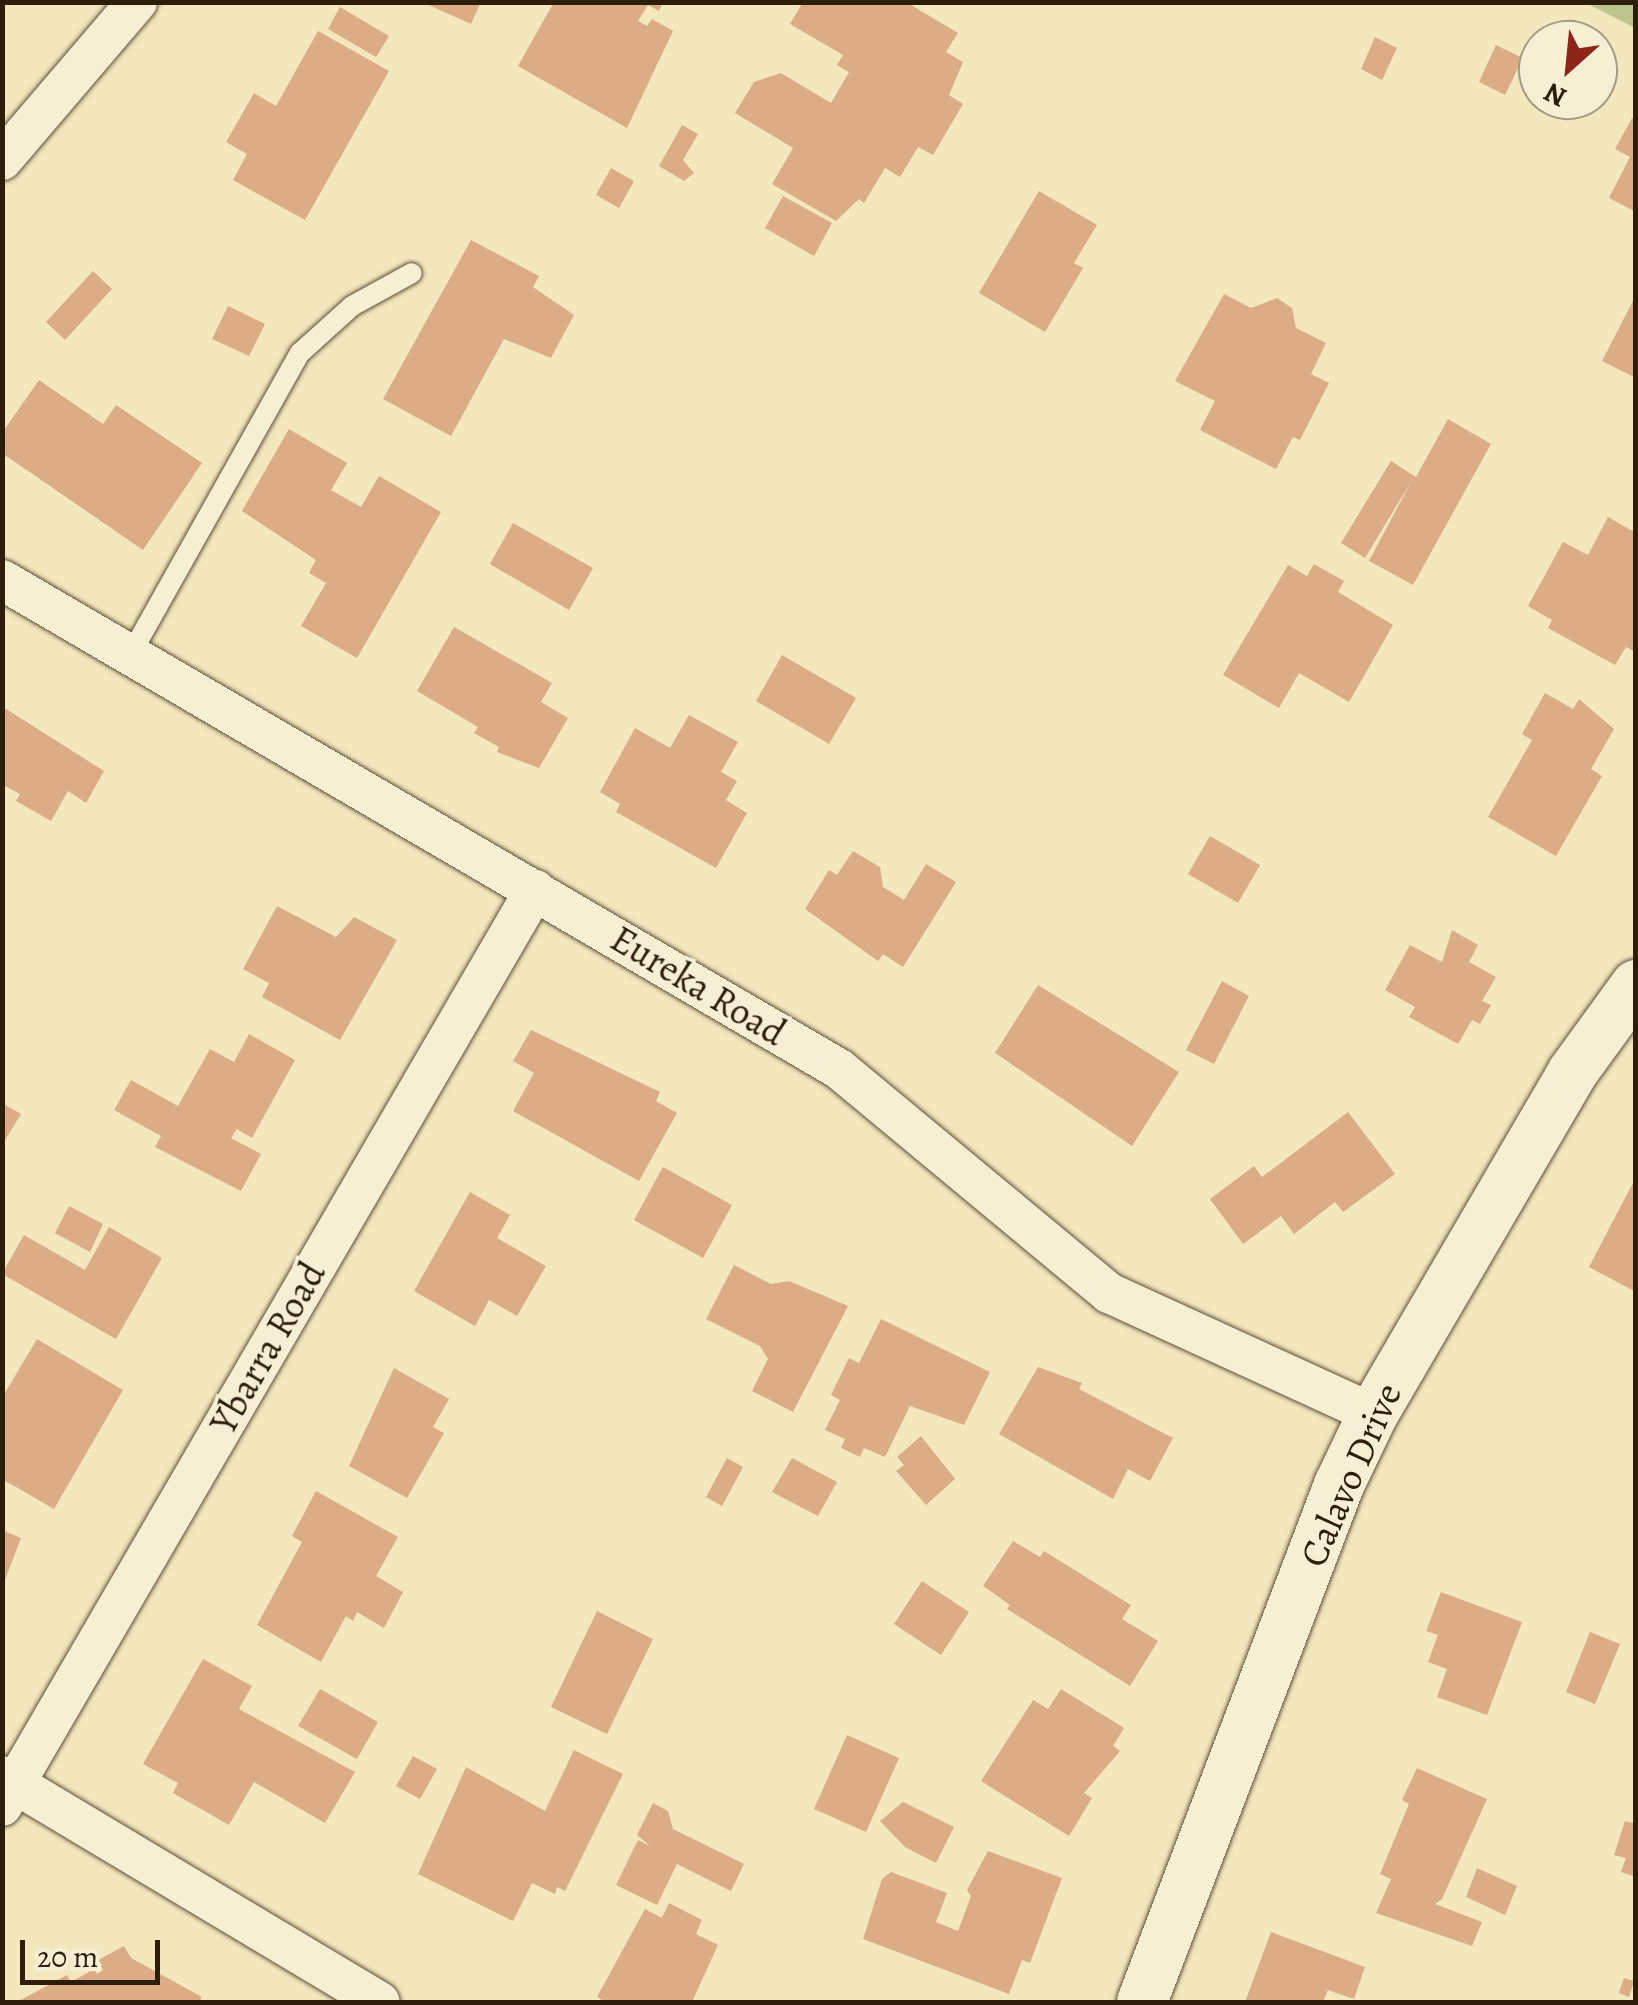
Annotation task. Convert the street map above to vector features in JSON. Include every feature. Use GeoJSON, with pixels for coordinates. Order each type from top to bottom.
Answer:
{"type":"FeatureCollection","features":[{"type":"Feature","properties":{"kind":"street"},"geometry":{"type":"LineString","coordinates":[[2,160],[137,2]]}},
{"type":"Feature","properties":{"kind":"street","name":"Eureka Road"},"geometry":{"type":"LineString","coordinates":[[2,580],[132,652],[839,1070],[1109,1293],[1373,1414]]}},
{"type":"Feature","properties":{"kind":"street","name":"Ybarra Road"},"geometry":{"type":"LineString","coordinates":[[7,1788],[535,890]]}},
{"type":"Feature","properties":{"kind":"street","name":"Calavo Drive"},"geometry":{"type":"LineString","coordinates":[[1142,2002],[1339,1486],[1373,1414],[1572,1073],[1636,985]]}},
{"type":"Feature","properties":{"kind":"street"},"geometry":{"type":"LineString","coordinates":[[7,1788],[379,2002]]}},
{"type":"Feature","properties":{"kind":"lane"},"geometry":{"type":"LineString","coordinates":[[132,652],[300,353],[352,306],[412,273]]}},
{"type":"Feature","properties":{"kind":"green space"},"geometry":{"type":"Polygon","coordinates":[[[1586,3],[1635,3],[1635,28],[1586,3]]]}},
{"type":"Feature","properties":{"kind":"building"},"geometry":{"type":"Polygon","coordinates":[[[422,2],[481,2],[471,24],[422,2]]]}},
{"type":"Feature","properties":{"kind":"building"},"geometry":{"type":"Polygon","coordinates":[[[554,2],[663,2],[659,11],[648,5],[638,21],[647,26],[652,19],[673,31],[627,128],[518,66],[554,2]]]}},
{"type":"Feature","properties":{"kind":"building"},"geometry":{"type":"Polygon","coordinates":[[[803,2],[906,2],[958,33],[946,52],[963,62],[949,95],[963,104],[933,155],[918,147],[900,177],[885,168],[864,203],[859,199],[836,221],[772,184],[793,148],[735,113],[754,82],[781,73],[831,103],[849,72],[837,65],[843,55],[790,24],[803,2]]]}},
{"type":"Feature","properties":{"kind":"building"},"geometry":{"type":"Polygon","coordinates":[[[340,7],[389,36],[376,57],[328,29],[340,7]]]}},
{"type":"Feature","properties":{"kind":"building"},"geometry":{"type":"Polygon","coordinates":[[[318,31],[389,71],[305,220],[233,180],[247,154],[226,142],[254,93],[276,106],[318,31]]]}},
{"type":"Feature","properties":{"kind":"building"},"geometry":{"type":"Polygon","coordinates":[[[1375,37],[1397,48],[1382,80],[1361,69],[1375,37]]]}},
{"type":"Feature","properties":{"kind":"building"},"geometry":{"type":"Polygon","coordinates":[[[1496,45],[1518,56],[1518,68],[1505,95],[1479,82],[1496,45]]]}},
{"type":"Feature","properties":{"kind":"building"},"geometry":{"type":"Polygon","coordinates":[[[1632,118],[1636,120],[1636,212],[1609,198],[1630,157],[1615,149],[1632,118]]]}},
{"type":"Feature","properties":{"kind":"building"},"geometry":{"type":"Polygon","coordinates":[[[682,125],[698,134],[683,160],[694,173],[684,181],[659,166],[682,125]]]}},
{"type":"Feature","properties":{"kind":"building"},"geometry":{"type":"Polygon","coordinates":[[[611,168],[634,181],[619,208],[596,195],[611,168]]]}},
{"type":"Feature","properties":{"kind":"building"},"geometry":{"type":"Polygon","coordinates":[[[1039,191],[1097,225],[1074,263],[1083,268],[1045,332],[979,293],[1039,191]]]}},
{"type":"Feature","properties":{"kind":"building"},"geometry":{"type":"Polygon","coordinates":[[[783,196],[832,223],[814,256],[765,228],[783,196]]]}},
{"type":"Feature","properties":{"kind":"building"},"geometry":{"type":"Polygon","coordinates":[[[471,240],[539,276],[533,287],[574,315],[551,358],[504,339],[451,436],[383,399],[471,240]]]}},
{"type":"Feature","properties":{"kind":"building"},"geometry":{"type":"Polygon","coordinates":[[[93,271],[112,289],[65,340],[46,322],[93,271]]]}},
{"type":"Feature","properties":{"kind":"building"},"geometry":{"type":"Polygon","coordinates":[[[1224,294],[1251,308],[1277,298],[1292,308],[1296,328],[1326,343],[1311,374],[1329,383],[1300,440],[1293,437],[1276,469],[1200,430],[1215,401],[1175,381],[1224,294]]]}},
{"type":"Feature","properties":{"kind":"building"},"geometry":{"type":"Polygon","coordinates":[[[1636,295],[1636,378],[1602,361],[1636,295]]]}},
{"type":"Feature","properties":{"kind":"building"},"geometry":{"type":"Polygon","coordinates":[[[228,306],[265,324],[249,356],[212,339],[228,306]]]}},
{"type":"Feature","properties":{"kind":"building"},"geometry":{"type":"Polygon","coordinates":[[[39,380],[103,424],[116,405],[202,463],[143,550],[2,453],[2,433],[39,380]]]}},
{"type":"Feature","properties":{"kind":"building"},"geometry":{"type":"Polygon","coordinates":[[[1448,419],[1491,444],[1413,585],[1369,561],[1412,480],[1365,558],[1341,543],[1391,461],[1416,477],[1448,419]]]}},
{"type":"Feature","properties":{"kind":"building"},"geometry":{"type":"Polygon","coordinates":[[[289,429],[347,463],[331,490],[361,507],[379,476],[441,512],[357,658],[301,626],[326,583],[309,573],[316,560],[242,511],[289,429]]]}},
{"type":"Feature","properties":{"kind":"building"},"geometry":{"type":"Polygon","coordinates":[[[1608,517],[1636,533],[1636,652],[1626,647],[1615,665],[1548,628],[1552,620],[1528,606],[1563,542],[1588,555],[1608,517]]]}},
{"type":"Feature","properties":{"kind":"building"},"geometry":{"type":"Polygon","coordinates":[[[513,523],[593,568],[569,610],[490,564],[513,523]]]}},
{"type":"Feature","properties":{"kind":"building"},"geometry":{"type":"Polygon","coordinates":[[[1314,564],[1344,581],[1338,592],[1393,625],[1349,702],[1299,673],[1279,708],[1223,675],[1288,565],[1307,576],[1314,564]]]}},
{"type":"Feature","properties":{"kind":"building"},"geometry":{"type":"Polygon","coordinates":[[[454,627],[552,683],[541,702],[568,718],[539,768],[497,752],[499,747],[474,733],[478,727],[417,691],[454,627]]]}},
{"type":"Feature","properties":{"kind":"building"},"geometry":{"type":"Polygon","coordinates":[[[782,655],[856,698],[829,744],[756,701],[782,655]]]}},
{"type":"Feature","properties":{"kind":"building"},"geometry":{"type":"Polygon","coordinates":[[[1545,693],[1573,709],[1579,699],[1614,729],[1591,769],[1602,776],[1556,856],[1488,817],[1532,740],[1522,734],[1545,693]]]}},
{"type":"Feature","properties":{"kind":"building"},"geometry":{"type":"Polygon","coordinates":[[[3,707],[104,771],[86,803],[68,791],[51,821],[16,801],[20,794],[3,785],[3,707]]]}},
{"type":"Feature","properties":{"kind":"building"},"geometry":{"type":"Polygon","coordinates":[[[689,715],[738,742],[721,772],[737,781],[726,800],[747,813],[716,868],[616,812],[620,804],[600,792],[635,728],[670,748],[689,715]]]}},
{"type":"Feature","properties":{"kind":"building"},"geometry":{"type":"Polygon","coordinates":[[[1210,836],[1260,865],[1238,903],[1188,874],[1210,836]]]}},
{"type":"Feature","properties":{"kind":"building"},"geometry":{"type":"Polygon","coordinates":[[[853,851],[880,867],[883,887],[904,900],[926,864],[956,882],[903,967],[883,954],[878,961],[805,909],[829,870],[837,875],[853,851]]]}},
{"type":"Feature","properties":{"kind":"building"},"geometry":{"type":"Polygon","coordinates":[[[277,906],[336,937],[354,917],[397,940],[340,1040],[262,997],[269,983],[243,969],[277,906]]]}},
{"type":"Feature","properties":{"kind":"building"},"geometry":{"type":"Polygon","coordinates":[[[1452,930],[1478,945],[1469,962],[1496,977],[1482,1001],[1491,1005],[1480,1024],[1472,1020],[1458,1044],[1409,1017],[1415,1007],[1385,990],[1410,945],[1442,962],[1452,930]]]}},
{"type":"Feature","properties":{"kind":"building"},"geometry":{"type":"Polygon","coordinates":[[[1222,981],[1249,996],[1214,1064],[1186,1050],[1222,981]]]}},
{"type":"Feature","properties":{"kind":"building"},"geometry":{"type":"Polygon","coordinates":[[[1038,985],[1179,1072],[1132,1146],[995,1053],[1038,985]]]}},
{"type":"Feature","properties":{"kind":"building"},"geometry":{"type":"Polygon","coordinates":[[[531,1030],[660,1092],[656,1101],[677,1113],[639,1181],[513,1111],[534,1073],[513,1061],[531,1030]]]}},
{"type":"Feature","properties":{"kind":"building"},"geometry":{"type":"Polygon","coordinates":[[[249,1034],[295,1060],[252,1138],[237,1129],[231,1138],[261,1154],[241,1191],[155,1147],[161,1136],[114,1110],[131,1080],[178,1106],[210,1049],[234,1062],[249,1034]]]}},
{"type":"Feature","properties":{"kind":"building"},"geometry":{"type":"Polygon","coordinates":[[[2,1103],[21,1114],[2,1145],[2,1103]]]}},
{"type":"Feature","properties":{"kind":"building"},"geometry":{"type":"Polygon","coordinates":[[[1348,1112],[1395,1174],[1343,1212],[1335,1202],[1294,1234],[1281,1216],[1243,1244],[1210,1199],[1254,1166],[1262,1177],[1348,1112]]]}},
{"type":"Feature","properties":{"kind":"building"},"geometry":{"type":"Polygon","coordinates":[[[663,1167],[732,1205],[703,1258],[634,1220],[663,1167]]]}},
{"type":"Feature","properties":{"kind":"building"},"geometry":{"type":"Polygon","coordinates":[[[1636,1177],[1636,1292],[1589,1267],[1636,1177]]]}},
{"type":"Feature","properties":{"kind":"building"},"geometry":{"type":"Polygon","coordinates":[[[470,1192],[510,1215],[497,1238],[546,1266],[517,1316],[489,1300],[475,1326],[414,1291],[470,1192]]]}},
{"type":"Feature","properties":{"kind":"building"},"geometry":{"type":"Polygon","coordinates":[[[69,1206],[103,1224],[90,1252],[55,1233],[69,1206]]]}},
{"type":"Feature","properties":{"kind":"building"},"geometry":{"type":"Polygon","coordinates":[[[109,1227],[162,1258],[116,1339],[2,1274],[24,1235],[85,1270],[109,1227]]]}},
{"type":"Feature","properties":{"kind":"building"},"geometry":{"type":"Polygon","coordinates":[[[734,1265],[771,1284],[789,1281],[848,1306],[793,1412],[752,1391],[768,1359],[760,1346],[706,1319],[734,1265]]]}},
{"type":"Feature","properties":{"kind":"building"},"geometry":{"type":"Polygon","coordinates":[[[881,1319],[990,1372],[964,1425],[910,1406],[885,1457],[864,1448],[860,1457],[841,1448],[845,1439],[825,1430],[840,1400],[831,1395],[849,1358],[859,1363],[881,1319]]]}},
{"type":"Feature","properties":{"kind":"building"},"geometry":{"type":"Polygon","coordinates":[[[37,1339],[123,1390],[54,1509],[2,1479],[2,1398],[37,1339]]]}},
{"type":"Feature","properties":{"kind":"building"},"geometry":{"type":"Polygon","coordinates":[[[1038,1367],[1082,1383],[1079,1389],[1173,1438],[1150,1481],[1128,1469],[1113,1499],[999,1434],[1038,1367]]]}},
{"type":"Feature","properties":{"kind":"building"},"geometry":{"type":"Polygon","coordinates":[[[394,1368],[449,1399],[433,1427],[444,1433],[407,1498],[349,1466],[394,1368]]]}},
{"type":"Feature","properties":{"kind":"building"},"geometry":{"type":"Polygon","coordinates":[[[921,1436],[955,1479],[926,1505],[896,1471],[904,1465],[897,1457],[921,1436]]]}},
{"type":"Feature","properties":{"kind":"building"},"geometry":{"type":"Polygon","coordinates":[[[727,1458],[743,1467],[722,1506],[706,1497],[727,1458]]]}},
{"type":"Feature","properties":{"kind":"building"},"geometry":{"type":"Polygon","coordinates":[[[792,1458],[837,1482],[818,1516],[772,1492],[792,1458]]]}},
{"type":"Feature","properties":{"kind":"building"},"geometry":{"type":"Polygon","coordinates":[[[316,1491],[398,1537],[376,1576],[403,1592],[384,1628],[357,1612],[353,1621],[346,1616],[321,1662],[257,1625],[302,1542],[292,1536],[316,1491]]]}},
{"type":"Feature","properties":{"kind":"building"},"geometry":{"type":"Polygon","coordinates":[[[2,1530],[21,1538],[3,1585],[2,1585],[2,1530]]]}},
{"type":"Feature","properties":{"kind":"building"},"geometry":{"type":"Polygon","coordinates":[[[1013,1541],[1040,1557],[1044,1551],[1131,1605],[1122,1619],[1158,1641],[1130,1686],[1007,1609],[1010,1605],[983,1586],[1013,1541]]]}},
{"type":"Feature","properties":{"kind":"building"},"geometry":{"type":"Polygon","coordinates":[[[922,1581],[969,1612],[941,1655],[894,1624],[922,1581]]]}},
{"type":"Feature","properties":{"kind":"building"},"geometry":{"type":"Polygon","coordinates":[[[1441,1592],[1522,1622],[1487,1715],[1437,1697],[1447,1669],[1428,1662],[1438,1635],[1426,1631],[1441,1592]]]}},
{"type":"Feature","properties":{"kind":"building"},"geometry":{"type":"Polygon","coordinates":[[[597,1611],[653,1639],[607,1734],[551,1707],[597,1611]]]}},
{"type":"Feature","properties":{"kind":"building"},"geometry":{"type":"Polygon","coordinates":[[[1590,1632],[1620,1644],[1595,1704],[1566,1692],[1590,1632]]]}},
{"type":"Feature","properties":{"kind":"building"},"geometry":{"type":"Polygon","coordinates":[[[203,1659],[252,1686],[239,1709],[355,1772],[325,1823],[254,1782],[229,1825],[173,1793],[178,1783],[143,1764],[203,1659]]]}},
{"type":"Feature","properties":{"kind":"building"},"geometry":{"type":"Polygon","coordinates":[[[320,1689],[378,1722],[357,1759],[298,1726],[320,1689]]]}},
{"type":"Feature","properties":{"kind":"building"},"geometry":{"type":"Polygon","coordinates":[[[1061,1689],[1124,1728],[1113,1746],[1120,1751],[1084,1793],[1092,1798],[1069,1836],[981,1781],[1033,1700],[1048,1709],[1061,1689]]]}},
{"type":"Feature","properties":{"kind":"building"},"geometry":{"type":"Polygon","coordinates":[[[847,1735],[899,1758],[866,1832],[814,1809],[847,1735]]]}},
{"type":"Feature","properties":{"kind":"building"},"geometry":{"type":"Polygon","coordinates":[[[574,1750],[623,1774],[565,1891],[557,1887],[555,1894],[532,1883],[513,1921],[418,1874],[466,1767],[545,1811],[574,1750]]]}},
{"type":"Feature","properties":{"kind":"building"},"geometry":{"type":"Polygon","coordinates":[[[413,1756],[437,1769],[420,1799],[396,1786],[413,1756]]]}},
{"type":"Feature","properties":{"kind":"building"},"geometry":{"type":"Polygon","coordinates":[[[1417,1768],[1487,1799],[1442,1899],[1435,1904],[1482,1922],[1472,1946],[1376,1913],[1391,1879],[1380,1874],[1409,1804],[1402,1800],[1417,1768]]]}},
{"type":"Feature","properties":{"kind":"building"},"geometry":{"type":"Polygon","coordinates":[[[903,1802],[954,1827],[936,1863],[905,1847],[880,1821],[903,1802]]]}},
{"type":"Feature","properties":{"kind":"building"},"geometry":{"type":"Polygon","coordinates":[[[653,1803],[668,1811],[673,1829],[744,1864],[731,1891],[677,1864],[657,1905],[616,1885],[638,1840],[650,1846],[637,1835],[653,1803]]]}},
{"type":"Feature","properties":{"kind":"building"},"geometry":{"type":"Polygon","coordinates":[[[1625,1821],[1636,1824],[1636,1877],[1621,1872],[1626,1858],[1614,1855],[1625,1821]]]}},
{"type":"Feature","properties":{"kind":"building"},"geometry":{"type":"Polygon","coordinates":[[[988,1851],[1062,1878],[1030,1963],[1022,1960],[1009,1994],[863,1939],[882,1879],[891,1872],[947,1893],[936,1922],[958,1931],[971,1896],[967,1890],[988,1851]]]}},
{"type":"Feature","properties":{"kind":"building"},"geometry":{"type":"Polygon","coordinates":[[[1477,1868],[1517,1886],[1505,1915],[1466,1897],[1477,1868]]]}},
{"type":"Feature","properties":{"kind":"building"},"geometry":{"type":"Polygon","coordinates":[[[669,1903],[702,1920],[696,1934],[718,1945],[692,2002],[606,2002],[597,1997],[645,1909],[662,1918],[669,1903]]]}},
{"type":"Feature","properties":{"kind":"building"},"geometry":{"type":"Polygon","coordinates":[[[1271,1932],[1365,1967],[1354,1999],[1328,1990],[1323,2002],[1245,2002],[1271,1932]]]}},
{"type":"Feature","properties":{"kind":"building"},"geometry":{"type":"Polygon","coordinates":[[[124,1946],[131,1958],[202,1997],[199,2002],[17,2002],[67,1975],[71,1982],[94,1969],[97,1974],[103,1970],[98,1960],[124,1946]]]}},
{"type":"Feature","properties":{"kind":"building"},"geometry":{"type":"Polygon","coordinates":[[[1624,1978],[1634,1981],[1629,1997],[1619,1993],[1624,1978]]]}}]}
